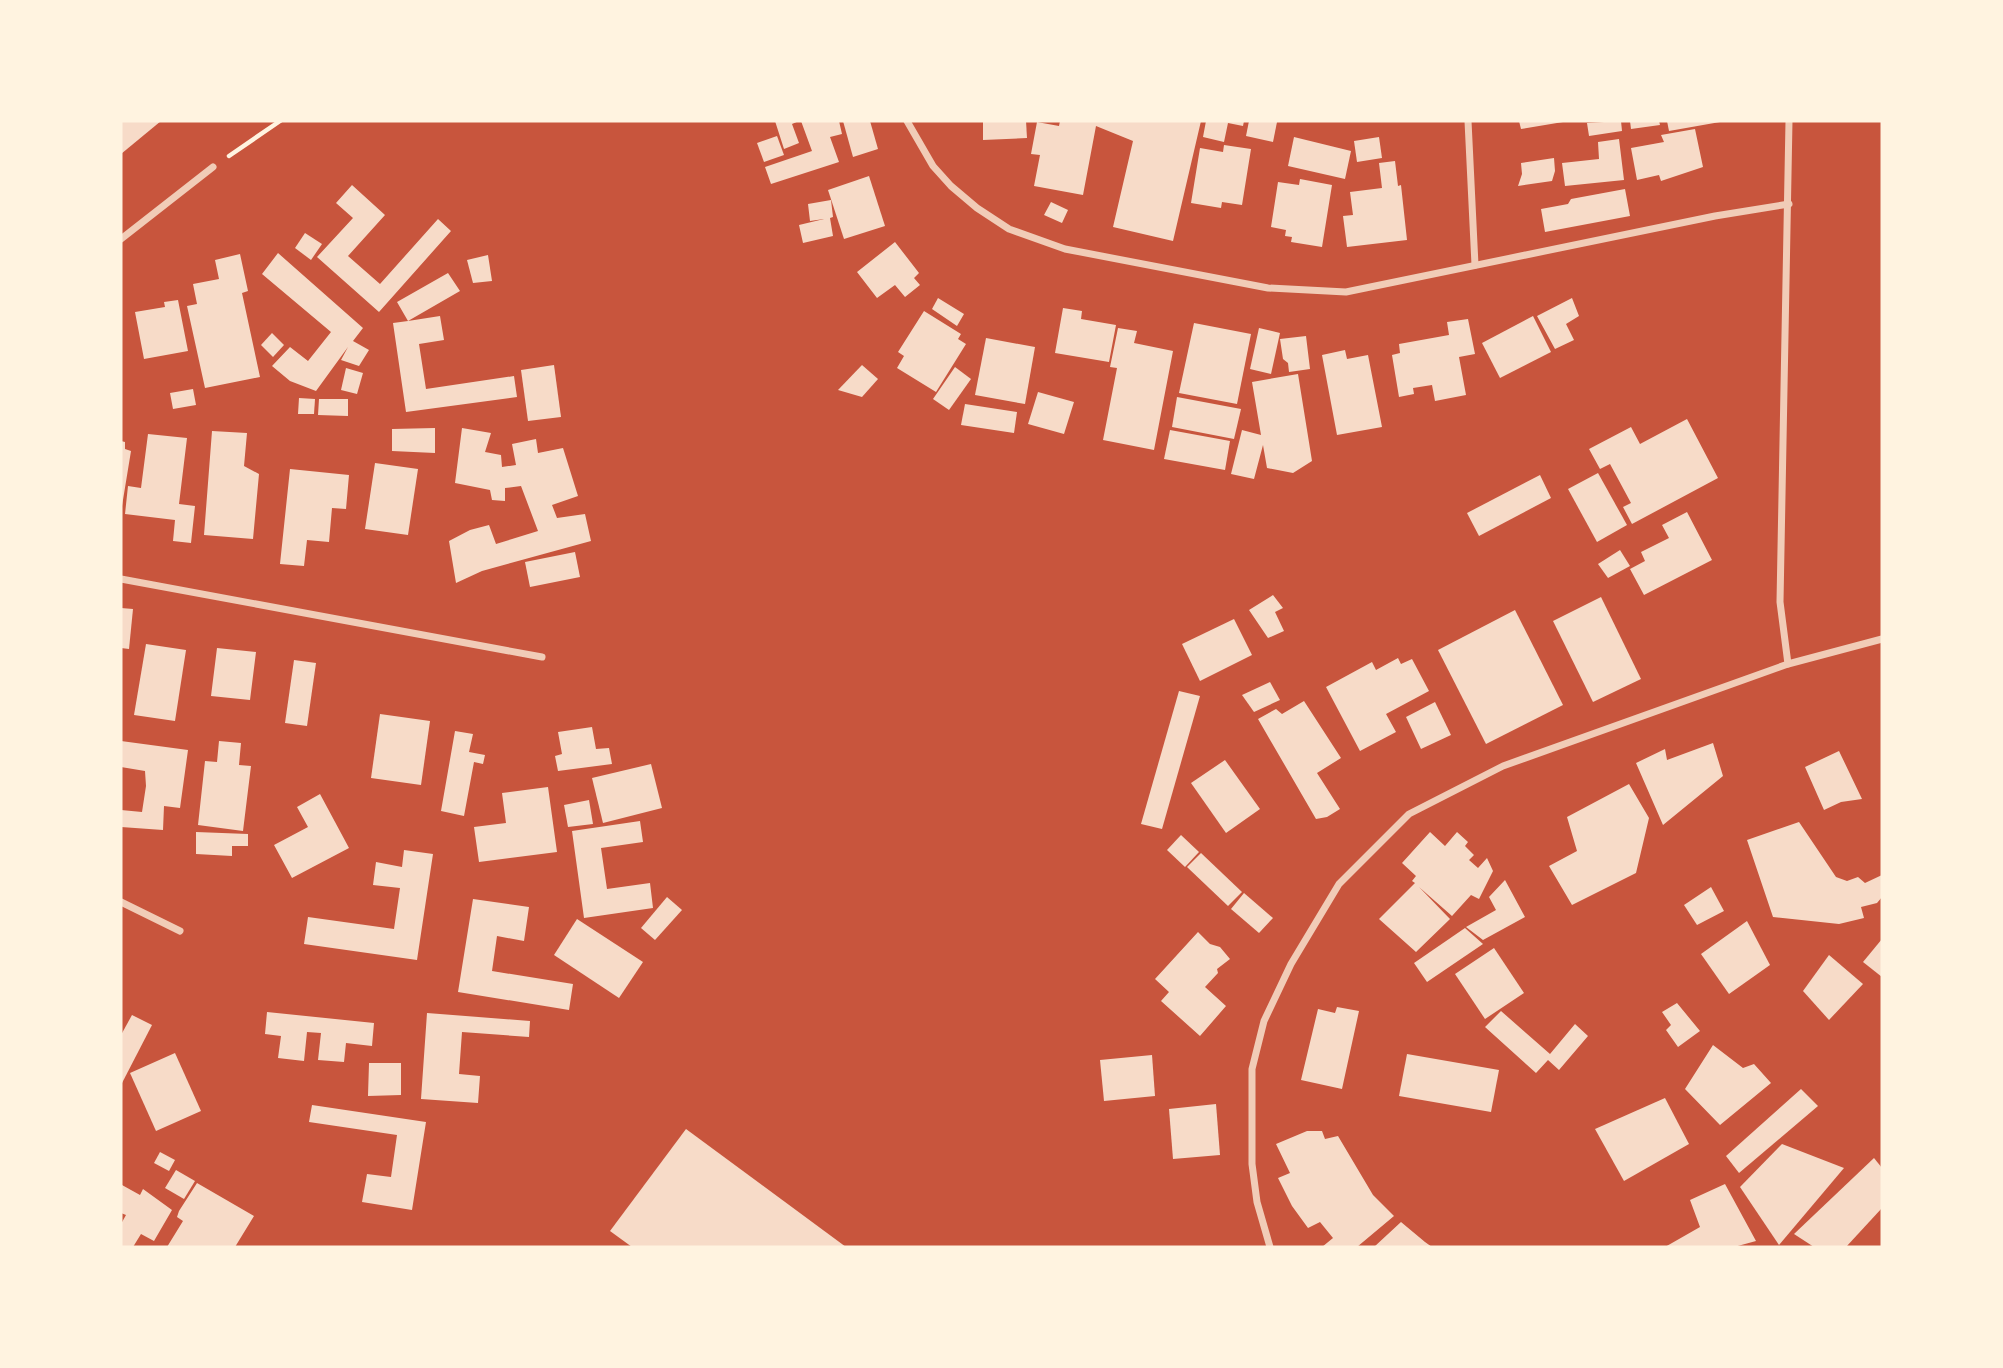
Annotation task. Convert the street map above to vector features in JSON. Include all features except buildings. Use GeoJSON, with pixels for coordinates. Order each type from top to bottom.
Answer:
{"type":"FeatureCollection","features":[{"type":"Feature","properties":{"kind":"street"},"geometry":{"type":"LineString","coordinates":[[907,121],[933,166],[976,208],[1009,229],[1065,249],[1268,288],[1346,292],[1789,204]]}},
{"type":"Feature","properties":{"kind":"street"},"geometry":{"type":"LineString","coordinates":[[1468,121],[1475,265]]}},
{"type":"Feature","properties":{"kind":"street"},"geometry":{"type":"LineString","coordinates":[[1788,664],[1780,602],[1789,121]]}},
{"type":"Feature","properties":{"kind":"street"},"geometry":{"type":"LineString","coordinates":[[121,239],[213,167]]}},
{"type":"Feature","properties":{"kind":"street"},"geometry":{"type":"LineString","coordinates":[[121,579],[542,657]]}},
{"type":"Feature","properties":{"kind":"street"},"geometry":{"type":"LineString","coordinates":[[1270,1247],[1259,1212],[1252,1164],[1252,1069],[1264,1021],[1291,964],[1339,884],[1409,814],[1503,766],[1788,664],[1882,639]]}},
{"type":"Feature","properties":{"kind":"street"},"geometry":{"type":"LineString","coordinates":[[121,902],[180,931]]}},
{"type":"Feature","properties":{"kind":"path"},"geometry":{"type":"LineString","coordinates":[[213,167],[280,121]]}}]}
